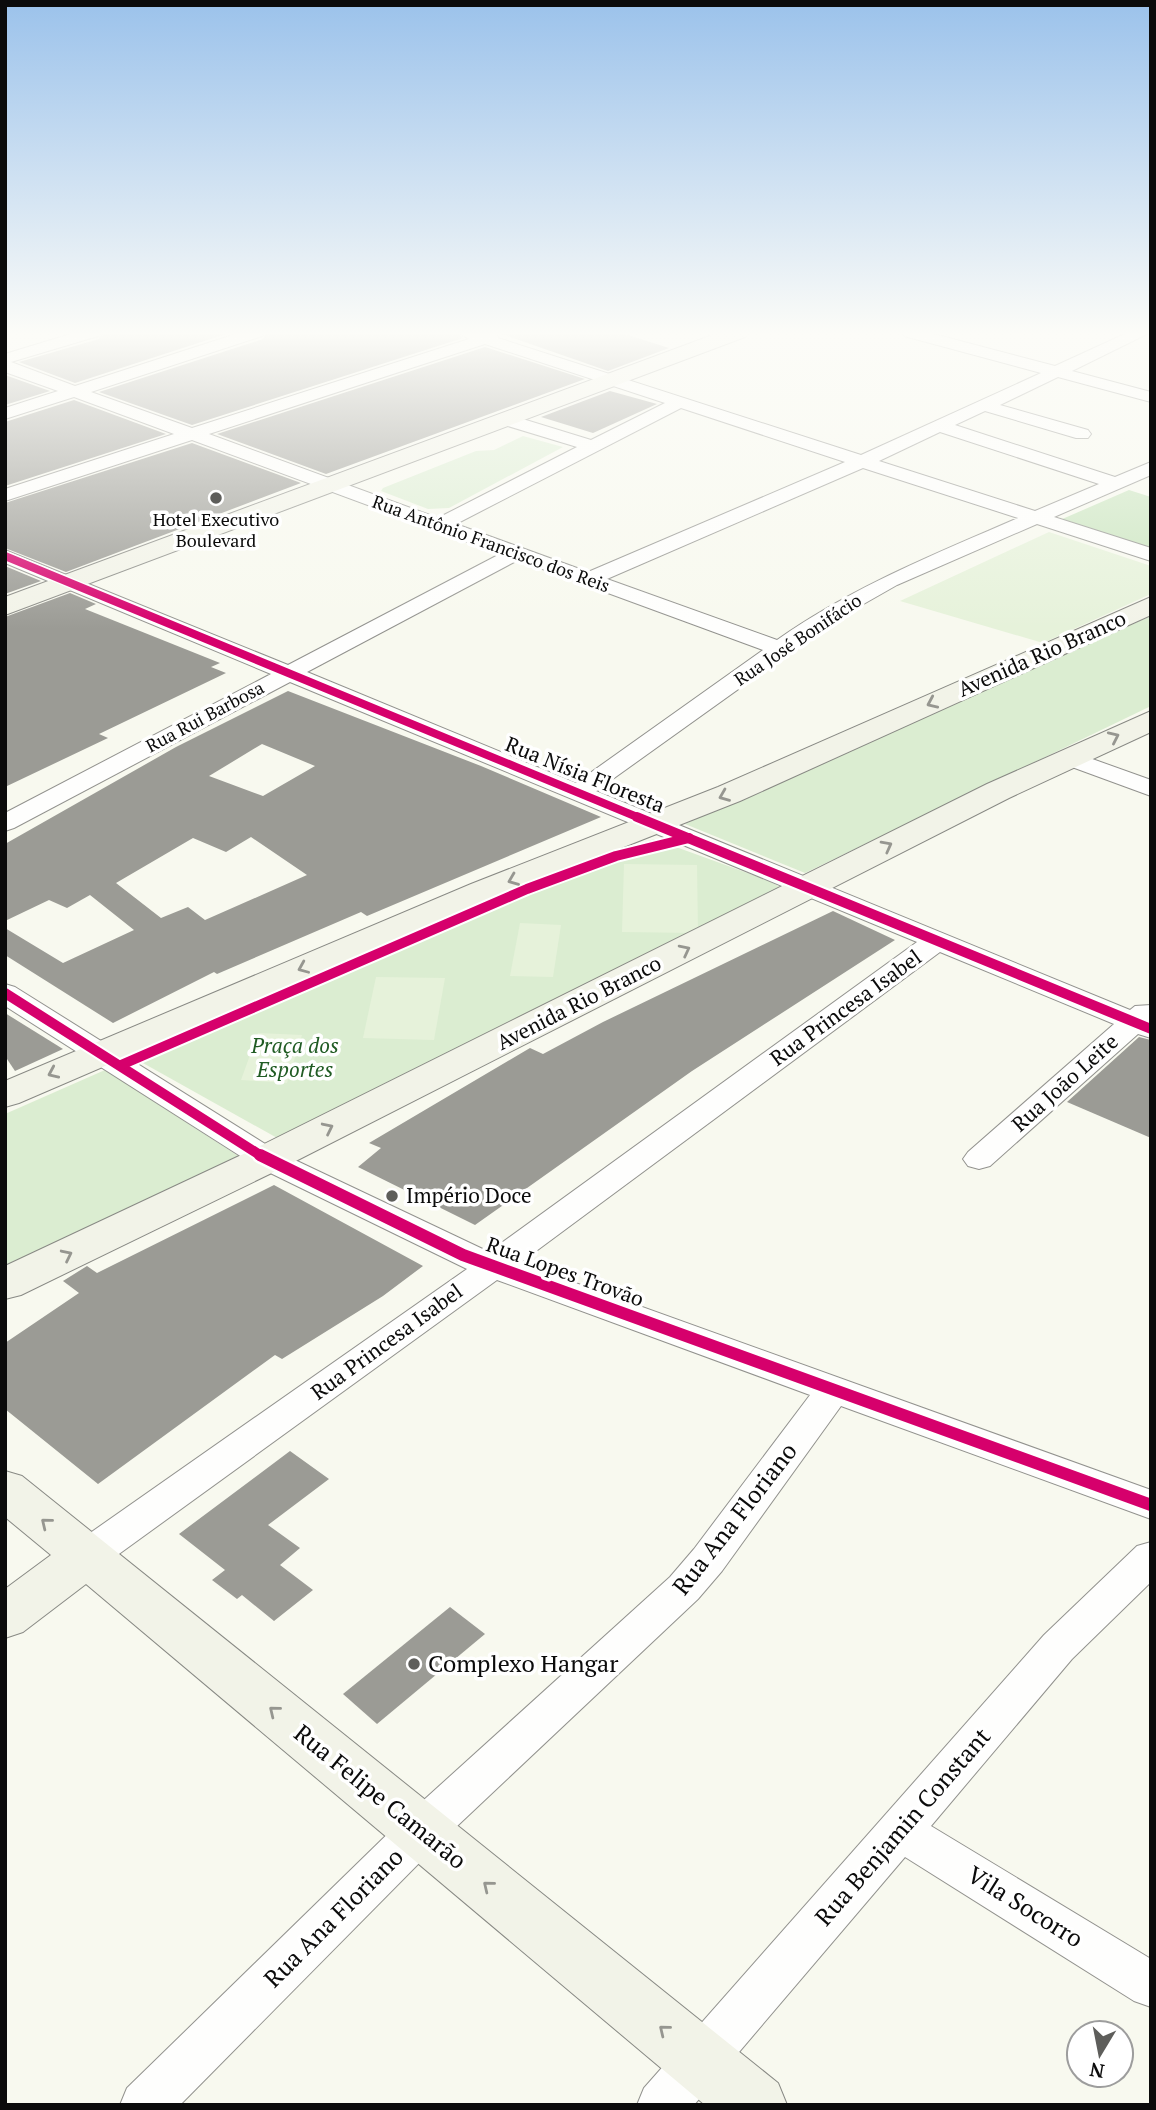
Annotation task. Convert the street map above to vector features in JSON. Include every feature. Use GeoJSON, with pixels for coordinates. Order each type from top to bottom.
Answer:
{"type":"FeatureCollection","features":[{"type":"Feature","properties":{"kind":"main road"},"geometry":{"type":"LineString","coordinates":[[5,607],[332,485],[382,478],[493,431]]}},
{"type":"Feature","properties":{"kind":"main road","name":"Avenida Rio Branco"},"geometry":{"type":"LineString","coordinates":[[5,1095],[483,891],[779,772],[1151,605]]}},
{"type":"Feature","properties":{"kind":"main road","name":"Avenida Rio Branco"},"geometry":{"type":"LineString","coordinates":[[5,1284],[267,1159],[809,888],[897,841],[1151,720]]}},
{"type":"Feature","properties":{"kind":"main road","name":"Rua Felipe Camarão"},"geometry":{"type":"LineString","coordinates":[[5,1489],[755,2105]]}},
{"type":"Feature","properties":{"kind":"main road","name":"Rua Princesa Isabel"},"geometry":{"type":"LineString","coordinates":[[5,1617],[87,1556]]}},
{"type":"Feature","properties":{"kind":"street","name":"Rua Antônio Francisco dos Reis"},"geometry":{"type":"LineString","coordinates":[[185,431],[780,649]]}},
{"type":"Feature","properties":{"kind":"street"},"geometry":{"type":"LineString","coordinates":[[5,495],[199,431]]}},
{"type":"Feature","properties":{"kind":"street"},"geometry":{"type":"LineString","coordinates":[[545,431],[590,446]]}},
{"type":"Feature","properties":{"kind":"street"},"geometry":{"type":"LineString","coordinates":[[439,525],[620,431]]}},
{"type":"Feature","properties":{"kind":"street"},"geometry":{"type":"LineString","coordinates":[[771,431],[1151,555]]}},
{"type":"Feature","properties":{"kind":"street"},"geometry":{"type":"LineString","coordinates":[[588,579],[926,431]]}},
{"type":"Feature","properties":{"kind":"street"},"geometry":{"type":"LineString","coordinates":[[955,431],[1116,483]]}},
{"type":"Feature","properties":{"kind":"street"},"geometry":{"type":"LineString","coordinates":[[1073,431],[1082,434]]}},
{"type":"Feature","properties":{"kind":"street","name":"Rua José Bonifácio"},"geometry":{"type":"LineString","coordinates":[[578,793],[824,617],[890,581],[1151,468]]}},
{"type":"Feature","properties":{"kind":"street","name":"Rua Rui Barbosa"},"geometry":{"type":"LineString","coordinates":[[5,823],[49,791],[509,550]]}},
{"type":"Feature","properties":{"kind":"street","name":"Rua Nísia Floresta"},"geometry":{"type":"LineString","coordinates":[[5,556],[937,941],[1145,1019]]}},
{"type":"Feature","properties":{"kind":"street"},"geometry":{"type":"LineString","coordinates":[[1070,758],[1151,789]]}},
{"type":"Feature","properties":{"kind":"street","name":"Rua Rui Barbosa"},"geometry":{"type":"LineString","coordinates":[[5,805],[49,791]]}},
{"type":"Feature","properties":{"kind":"street","name":"Rua Princesa Isabel"},"geometry":{"type":"LineString","coordinates":[[87,1556],[492,1267],[937,941]]}},
{"type":"Feature","properties":{"kind":"street","name":"Rua Lopes Trovão"},"geometry":{"type":"LineString","coordinates":[[5,993],[267,1159],[355,1204],[492,1267],[1151,1505]]}},
{"type":"Feature","properties":{"kind":"street","name":"Rua João Leite"},"geometry":{"type":"LineString","coordinates":[[979,1159],[1145,1019]]}},
{"type":"Feature","properties":{"kind":"street","name":"Rua Ana Floriano"},"geometry":{"type":"LineString","coordinates":[[145,2105],[421,1831],[684,1588],[708,1560],[832,1391]]}},
{"type":"Feature","properties":{"kind":"street","name":"Rua Benjamin Constant"},"geometry":{"type":"LineString","coordinates":[[662,2105],[1058,1647],[1151,1557]]}},
{"type":"Feature","properties":{"kind":"street","name":"Vila Socorro"},"geometry":{"type":"LineString","coordinates":[[900,1830],[1151,1985]]}},
{"type":"Feature","properties":{"kind":"green space"},"geometry":{"type":"Polygon","coordinates":[[[523,436],[563,447],[449,508],[428,509],[381,491],[476,451],[494,450],[523,436]]]}},
{"type":"Feature","properties":{"kind":"green space"},"geometry":{"type":"Polygon","coordinates":[[[1129,490],[1151,497],[1151,550],[1060,520],[1129,490]]]}},
{"type":"Feature","properties":{"kind":"green space"},"geometry":{"type":"Polygon","coordinates":[[[1049,532],[1151,566],[1151,594],[1043,643],[900,601],[1049,532]]]}},
{"type":"Feature","properties":{"kind":"green space"},"geometry":{"type":"Polygon","coordinates":[[[1151,616],[1151,706],[805,873],[685,824],[1151,616]]]}},
{"type":"Feature","properties":{"kind":"green space","name":"Praça dos Esportes"},"geometry":{"type":"Polygon","coordinates":[[[654,839],[767,880],[782,888],[279,1139],[134,1058],[138,1051],[531,879],[654,839]]]}},
{"type":"Feature","properties":{"kind":"green space"},"geometry":{"type":"Polygon","coordinates":[[[624,864],[697,865],[698,933],[622,932],[624,864]]]}},
{"type":"Feature","properties":{"kind":"green space"},"geometry":{"type":"Polygon","coordinates":[[[520,923],[561,925],[553,977],[510,976],[520,923]]]}},
{"type":"Feature","properties":{"kind":"green space"},"geometry":{"type":"Polygon","coordinates":[[[376,977],[445,978],[434,1040],[363,1038],[376,977]]]}},
{"type":"Feature","properties":{"kind":"green space"},"geometry":{"type":"Polygon","coordinates":[[[258,1033],[302,1035],[287,1083],[241,1080],[258,1033]]]}},
{"type":"Feature","properties":{"kind":"green space"},"geometry":{"type":"Polygon","coordinates":[[[105,1070],[243,1159],[5,1277],[5,1114],[105,1070]]]}},
{"type":"Feature","properties":{"kind":"building"},"geometry":{"type":"Polygon","coordinates":[[[5,431],[159,431],[166,434],[5,486],[5,431]]]}},
{"type":"Feature","properties":{"kind":"building"},"geometry":{"type":"Polygon","coordinates":[[[225,431],[442,431],[326,474],[217,434],[225,431]]]}},
{"type":"Feature","properties":{"kind":"building"},"geometry":{"type":"Polygon","coordinates":[[[192,443],[301,483],[66,572],[5,548],[5,503],[192,443]]]}},
{"type":"Feature","properties":{"kind":"building"},"geometry":{"type":"Polygon","coordinates":[[[5,566],[41,581],[5,594],[5,566]]]}},
{"type":"Feature","properties":{"kind":"building"},"geometry":{"type":"Polygon","coordinates":[[[70,593],[96,604],[85,609],[220,663],[211,667],[226,673],[99,734],[108,738],[5,787],[5,617],[70,593]]]}},
{"type":"Feature","properties":{"kind":"building"},"geometry":{"type":"Polygon","coordinates":[[[288,691],[481,766],[601,817],[367,916],[361,912],[217,974],[214,972],[113,1023],[5,955],[5,928],[63,963],[134,930],[90,895],[67,908],[49,900],[5,921],[5,844],[176,747],[288,691]],[[262,744],[209,776],[263,796],[315,766],[262,744]],[[251,837],[226,852],[193,838],[116,883],[161,918],[188,907],[205,920],[307,875],[251,837]]]}},
{"type":"Feature","properties":{"kind":"building"},"geometry":{"type":"Polygon","coordinates":[[[833,911],[895,940],[692,1071],[475,1225],[358,1167],[381,1148],[369,1143],[530,1048],[543,1054],[603,1022],[833,911]]]}},
{"type":"Feature","properties":{"kind":"building"},"geometry":{"type":"Polygon","coordinates":[[[5,1013],[63,1049],[15,1071],[5,1056],[5,1013]]]}},
{"type":"Feature","properties":{"kind":"building"},"geometry":{"type":"Polygon","coordinates":[[[1139,1037],[1151,1040],[1151,1138],[1067,1102],[1139,1037]]]}},
{"type":"Feature","properties":{"kind":"building"},"geometry":{"type":"Polygon","coordinates":[[[274,1185],[423,1266],[383,1296],[282,1359],[275,1355],[98,1484],[5,1409],[5,1343],[79,1293],[63,1281],[87,1266],[97,1273],[274,1185]]]}},
{"type":"Feature","properties":{"kind":"building"},"geometry":{"type":"Polygon","coordinates":[[[290,1451],[329,1479],[268,1525],[300,1548],[280,1565],[313,1590],[274,1621],[242,1595],[237,1599],[212,1580],[225,1570],[179,1534],[290,1451]]]}},
{"type":"Feature","properties":{"kind":"building","name":"Complexo Hangar"},"geometry":{"type":"Polygon","coordinates":[[[450,1607],[485,1634],[377,1724],[343,1694],[450,1607]]]}},
{"type":"Feature","properties":{"kind":"cycle path"},"geometry":{"type":"LineString","coordinates":[[5,556],[1151,1029]]}},
{"type":"Feature","properties":{"kind":"cycle path"},"geometry":{"type":"LineString","coordinates":[[121,1065],[527,889],[616,856],[689,838]]}},
{"type":"Feature","properties":{"kind":"cycle path"},"geometry":{"type":"LineString","coordinates":[[5,993],[267,1159],[463,1255],[1151,1505]]}},
{"type":"Feature","properties":{"kind":"place","name":"Hotel Executivo Boulevard"},"geometry":{"type":"Point","coordinates":[216,498]}},
{"type":"Feature","properties":{"kind":"place","name":"Império Doce"},"geometry":{"type":"Point","coordinates":[392,1196]}},
{"type":"Feature","properties":{"kind":"place","name":"Complexo Hangar"},"geometry":{"type":"Point","coordinates":[414,1664]}}]}
